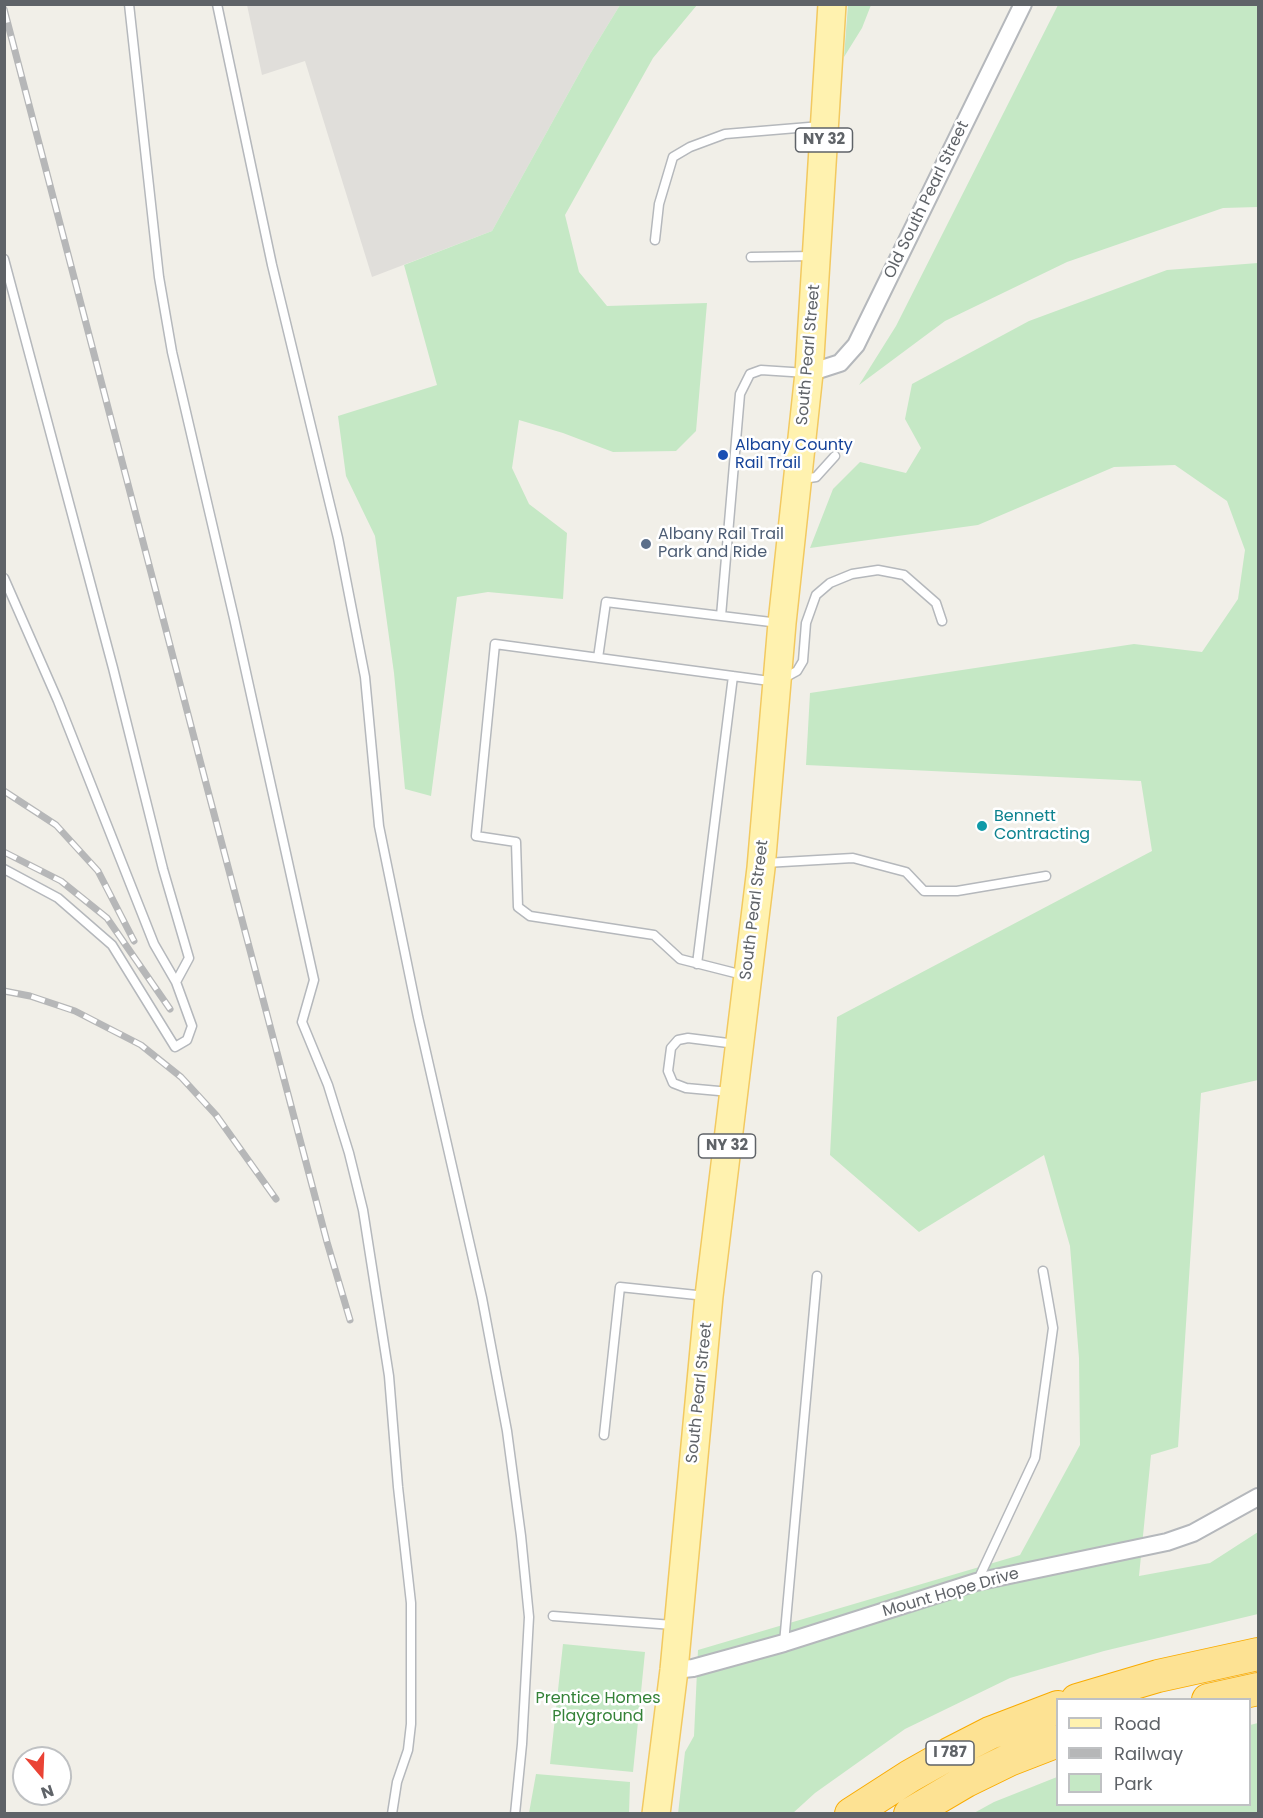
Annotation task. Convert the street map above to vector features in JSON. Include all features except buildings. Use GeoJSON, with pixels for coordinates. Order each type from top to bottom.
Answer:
{"type":"FeatureCollection","features":[{"type":"Feature","properties":{"kind":"highway"},"geometry":{"type":"LineString","coordinates":[[1084,1698],[1158,1676],[1258,1653]]}},
{"type":"Feature","properties":{"kind":"highway"},"geometry":{"type":"LineString","coordinates":[[1218,1698],[1258,1689]]}},
{"type":"Feature","properties":{"kind":"highway","name":"I 787"},"geometry":{"type":"LineString","coordinates":[[851,1814],[909,1776],[949,1754],[990,1733],[1056,1708]]}},
{"type":"Feature","properties":{"kind":"highway","name":"I 787"},"geometry":{"type":"LineString","coordinates":[[910,1814],[966,1781],[1009,1760],[1056,1742]]}},
{"type":"Feature","properties":{"kind":"main road","name":"South Pearl Street"},"geometry":{"type":"LineString","coordinates":[[656,1814],[674,1670],[710,1296],[726,1092],[739,1044],[761,863],[782,623],[809,373],[832,4]]}},
{"type":"Feature","properties":{"kind":"street","name":"Old South Pearl Street"},"geometry":{"type":"LineString","coordinates":[[809,373],[840,363],[856,345],[1023,4]]}},
{"type":"Feature","properties":{"kind":"street","name":"Mount Hope Drive"},"geometry":{"type":"LineString","coordinates":[[674,1670],[693,1668],[784,1642],[976,1582],[1167,1542],[1193,1533],[1258,1497]]}},
{"type":"Feature","properties":{"kind":"lane"},"geometry":{"type":"LineString","coordinates":[[129,4],[159,277],[172,352],[314,980],[302,1022],[328,1085],[350,1153],[363,1210],[389,1376],[411,1603],[411,1724],[408,1750],[397,1782],[392,1814]]}},
{"type":"Feature","properties":{"kind":"lane"},"geometry":{"type":"LineString","coordinates":[[217,4],[272,265],[338,538],[365,677],[379,826],[418,1017],[482,1298],[507,1431],[529,1617],[522,1744],[515,1814]]}},
{"type":"Feature","properties":{"kind":"lane"},"geometry":{"type":"LineString","coordinates":[[655,240],[659,204],[673,156],[725,134],[825,126]]}},
{"type":"Feature","properties":{"kind":"lane"},"geometry":{"type":"LineString","coordinates":[[751,257],[817,256]]}},
{"type":"Feature","properties":{"kind":"lane"},"geometry":{"type":"LineString","coordinates":[[4,259],[189,958],[176,982]]}},
{"type":"Feature","properties":{"kind":"lane"},"geometry":{"type":"LineString","coordinates":[[721,616],[740,394],[750,374],[761,370],[809,373]]}},
{"type":"Feature","properties":{"kind":"lane"},"geometry":{"type":"LineString","coordinates":[[798,480],[816,477],[835,456]]}},
{"type":"Feature","properties":{"kind":"lane"},"geometry":{"type":"LineString","coordinates":[[747,975],[680,959],[654,935],[530,916],[518,907],[516,842],[476,836],[495,644],[777,682],[797,671],[803,662],[806,623],[816,595],[830,583],[852,574],[878,570],[904,575],[936,603],[942,621]]}},
{"type":"Feature","properties":{"kind":"lane"},"geometry":{"type":"LineString","coordinates":[[4,578],[58,701],[154,944],[176,982],[192,1026],[187,1040],[175,1047],[112,945],[58,898],[4,869]]}},
{"type":"Feature","properties":{"kind":"lane"},"geometry":{"type":"LineString","coordinates":[[598,658],[606,603],[782,623]]}},
{"type":"Feature","properties":{"kind":"lane"},"geometry":{"type":"LineString","coordinates":[[697,963],[733,676]]}},
{"type":"Feature","properties":{"kind":"lane"},"geometry":{"type":"LineString","coordinates":[[761,863],[853,858],[906,872],[924,891],[957,891],[1046,876]]}},
{"type":"Feature","properties":{"kind":"lane"},"geometry":{"type":"LineString","coordinates":[[726,1092],[686,1088],[673,1083],[668,1071],[671,1048],[678,1040],[688,1038],[739,1044]]}},
{"type":"Feature","properties":{"kind":"lane"},"geometry":{"type":"LineString","coordinates":[[976,1582],[1035,1458],[1053,1328],[1043,1271]]}},
{"type":"Feature","properties":{"kind":"lane"},"geometry":{"type":"LineString","coordinates":[[784,1642],[817,1276]]}},
{"type":"Feature","properties":{"kind":"lane"},"geometry":{"type":"LineString","coordinates":[[604,1435],[620,1287],[710,1296]]}},
{"type":"Feature","properties":{"kind":"lane"},"geometry":{"type":"LineString","coordinates":[[553,1616],[677,1625]]}},
{"type":"Feature","properties":{"kind":"shaded area"},"geometry":{"type":"Polygon","coordinates":[[[247,5],[620,5],[590,54],[492,231],[372,277],[305,61],[262,75],[247,5]]]}},
{"type":"Feature","properties":{"kind":"green space"},"geometry":{"type":"Polygon","coordinates":[[[620,5],[697,5],[653,58],[565,215],[579,272],[607,306],[707,303],[696,431],[676,451],[613,452],[563,433],[519,420],[512,468],[529,504],[567,533],[563,599],[488,592],[457,597],[431,796],[405,789],[394,673],[375,536],[346,476],[338,416],[437,385],[404,265],[492,231],[590,54],[620,5]]]}},
{"type":"Feature","properties":{"kind":"green space"},"geometry":{"type":"Polygon","coordinates":[[[848,5],[871,5],[862,28],[844,57],[848,5]]]}},
{"type":"Feature","properties":{"kind":"green space"},"geometry":{"type":"Polygon","coordinates":[[[1058,5],[1258,5],[1258,207],[1223,208],[1067,262],[945,321],[859,385],[896,326],[1058,5]]]}},
{"type":"Feature","properties":{"kind":"green space"},"geometry":{"type":"Polygon","coordinates":[[[1258,263],[1258,1080],[1201,1093],[1178,1447],[1151,1455],[1139,1576],[1210,1563],[1258,1532],[1258,1614],[1104,1651],[1010,1678],[905,1729],[815,1793],[793,1813],[678,1814],[685,1752],[694,1736],[698,1650],[1020,1555],[1080,1445],[1079,1358],[1070,1246],[1044,1155],[919,1232],[830,1155],[837,1017],[1152,851],[1141,781],[806,765],[810,693],[1134,644],[1202,652],[1238,599],[1245,550],[1227,501],[1175,465],[1114,467],[978,525],[810,548],[833,489],[860,462],[906,473],[921,448],[905,419],[912,384],[1029,321],[1167,270],[1258,263]]]}},
{"type":"Feature","properties":{"kind":"green space","name":"Prentice Homes Playground"},"geometry":{"type":"Polygon","coordinates":[[[563,1644],[645,1652],[633,1772],[550,1764],[563,1644]]]}},
{"type":"Feature","properties":{"kind":"green space"},"geometry":{"type":"Polygon","coordinates":[[[1258,1723],[1258,1813],[974,1813],[994,1802],[1056,1777],[1056,1806],[1251,1806],[1251,1725],[1258,1723]]]}},
{"type":"Feature","properties":{"kind":"green space"},"geometry":{"type":"Polygon","coordinates":[[[536,1774],[630,1782],[629,1813],[529,1813],[536,1774]]]}},
{"type":"Feature","properties":{"kind":"railway"},"geometry":{"type":"LineString","coordinates":[[4,9],[327,1242],[350,1320]]}},
{"type":"Feature","properties":{"kind":"railway"},"geometry":{"type":"LineString","coordinates":[[4,791],[56,825],[98,871],[134,941]]}},
{"type":"Feature","properties":{"kind":"railway"},"geometry":{"type":"LineString","coordinates":[[4,852],[61,881],[107,918],[170,1009]]}},
{"type":"Feature","properties":{"kind":"railway"},"geometry":{"type":"LineString","coordinates":[[4,991],[30,996],[75,1011],[141,1045],[181,1077],[216,1115],[276,1199]]}},
{"type":"Feature","properties":{"kind":"place","name":"Albany County Rail Trail"},"geometry":{"type":"Point","coordinates":[723,455]}},
{"type":"Feature","properties":{"kind":"place","name":"Albany Rail Trail Park and Ride"},"geometry":{"type":"Point","coordinates":[646,544]}},
{"type":"Feature","properties":{"kind":"place","name":"Bennett Contracting"},"geometry":{"type":"Point","coordinates":[982,826]}}]}
